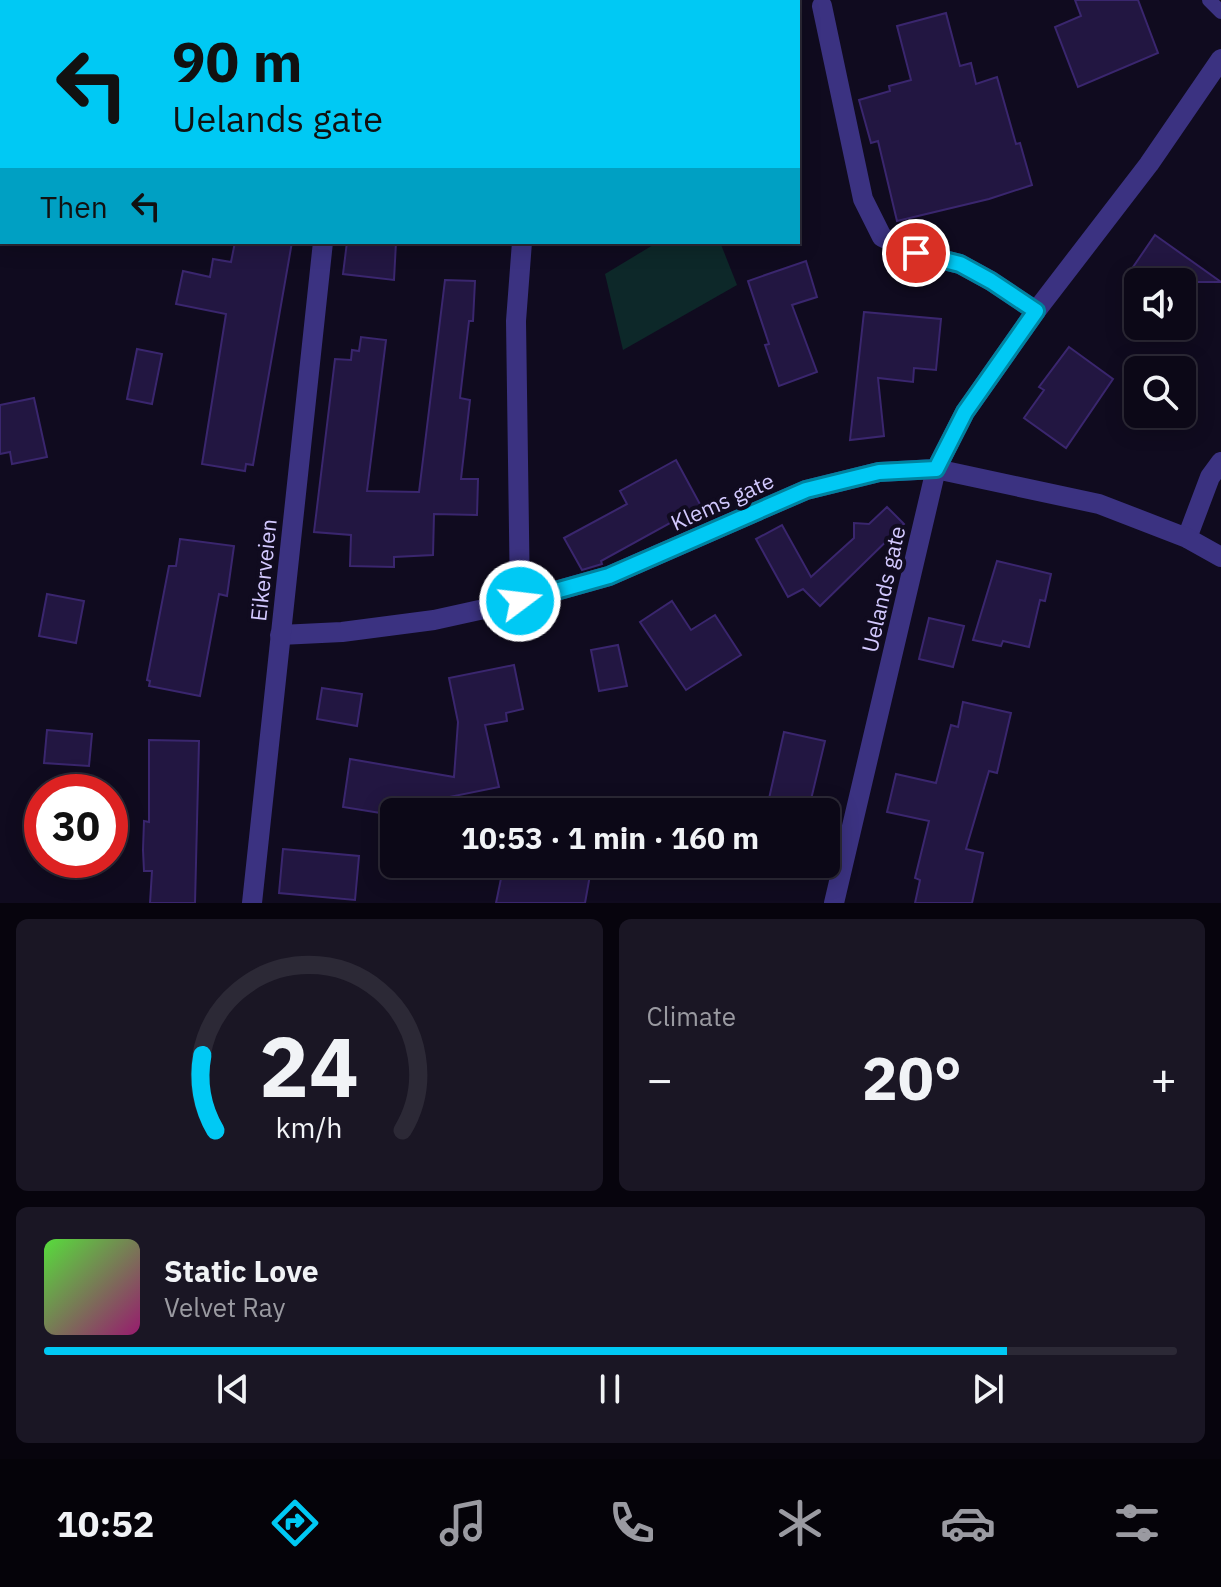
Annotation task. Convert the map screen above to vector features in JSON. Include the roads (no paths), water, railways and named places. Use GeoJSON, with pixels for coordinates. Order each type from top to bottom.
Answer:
{"type":"FeatureCollection","features":[{"type":"Feature","properties":{"kind":"street"},"geometry":{"type":"LineString","coordinates":[[822,6],[863,199],[882,237],[916,253],[960,264],[1036,311]]}},
{"type":"Feature","properties":{"kind":"street","name":"Uelands gate"},"geometry":{"type":"LineString","coordinates":[[834,903],[936,469],[965,412],[1036,311],[1149,164],[1221,59]]}},
{"type":"Feature","properties":{"kind":"street","name":"Eikerveien"},"geometry":{"type":"LineString","coordinates":[[252,903],[323,244]]}},
{"type":"Feature","properties":{"kind":"street"},"geometry":{"type":"LineString","coordinates":[[520,601],[516,321],[522,244]]}},
{"type":"Feature","properties":{"kind":"street"},"geometry":{"type":"LineString","coordinates":[[1187,538],[1210,477],[1221,462]]}},
{"type":"Feature","properties":{"kind":"street","name":"Klems gate"},"geometry":{"type":"LineString","coordinates":[[280,635],[342,632],[434,620],[520,601],[609,576],[806,490],[879,472],[936,469],[1099,504],[1187,538],[1221,557]]}},
{"type":"Feature","properties":{"kind":"lane"},"geometry":{"type":"LineString","coordinates":[[1209,0],[1221,12]]}}]}
